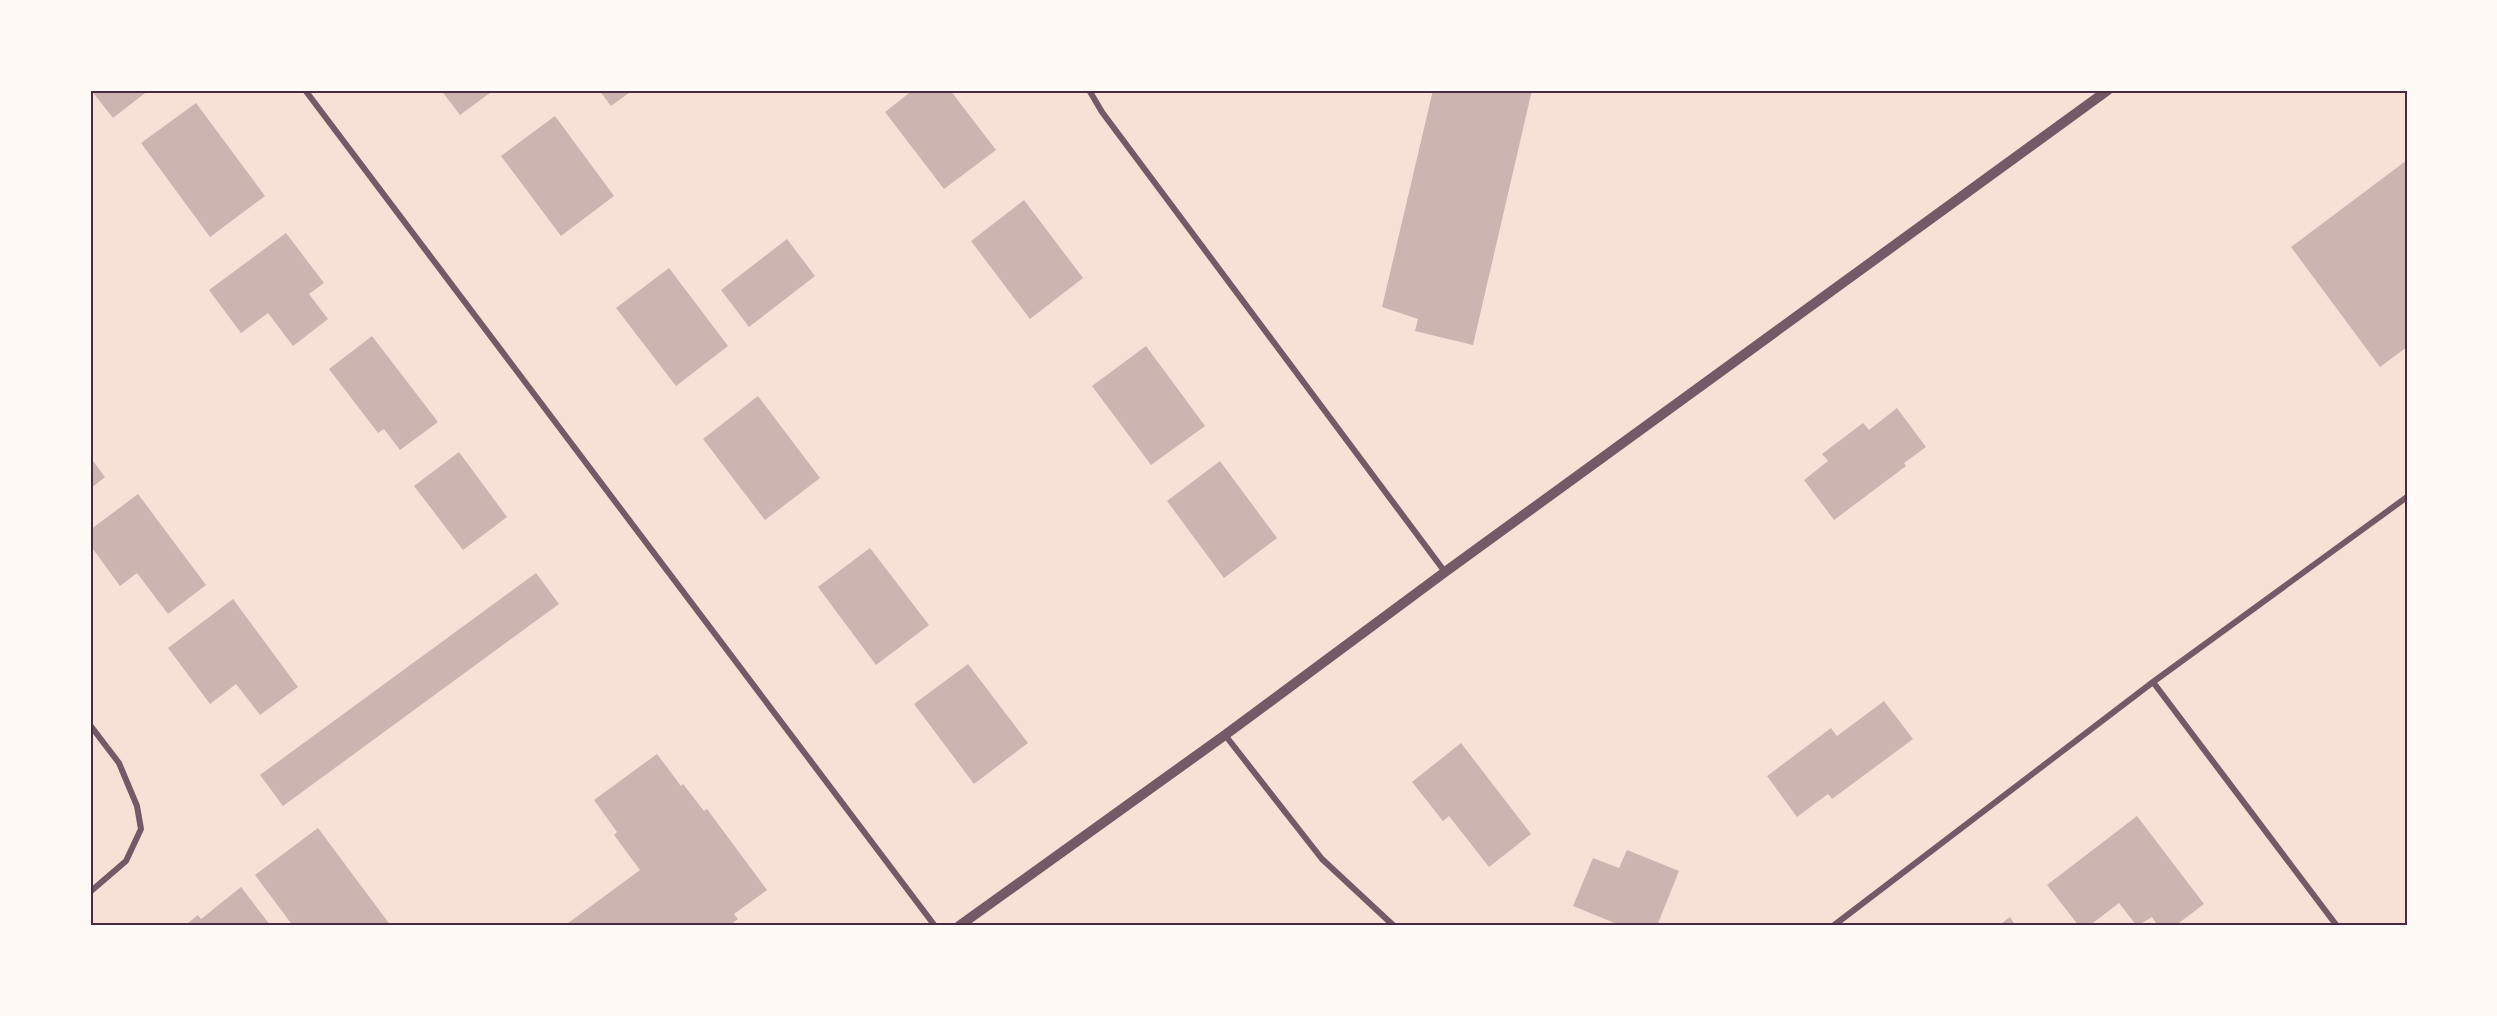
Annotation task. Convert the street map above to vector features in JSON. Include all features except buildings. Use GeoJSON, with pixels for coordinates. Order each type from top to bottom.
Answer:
{"type":"FeatureCollection","features":[{"type":"Feature","properties":{"kind":"street"},"geometry":{"type":"LineString","coordinates":[[305,90],[935,926]]}},
{"type":"Feature","properties":{"kind":"street"},"geometry":{"type":"LineString","coordinates":[[1089,90],[1109,121],[1445,572]]}},
{"type":"Feature","properties":{"kind":"street"},"geometry":{"type":"LineString","coordinates":[[959,926],[1225,735],[1445,572],[2108,90]]}},
{"type":"Feature","properties":{"kind":"street"},"geometry":{"type":"LineString","coordinates":[[1833,926],[2153,682],[2407,497]]}},
{"type":"Feature","properties":{"kind":"street"},"geometry":{"type":"LineString","coordinates":[[2153,682],[2337,926]]}},
{"type":"Feature","properties":{"kind":"street"},"geometry":{"type":"LineString","coordinates":[[90,725],[118,763],[136,806],[141,829],[126,861],[90,892]]}},
{"type":"Feature","properties":{"kind":"street"},"geometry":{"type":"LineString","coordinates":[[1225,735],[1322,859],[1394,926]]}}]}
